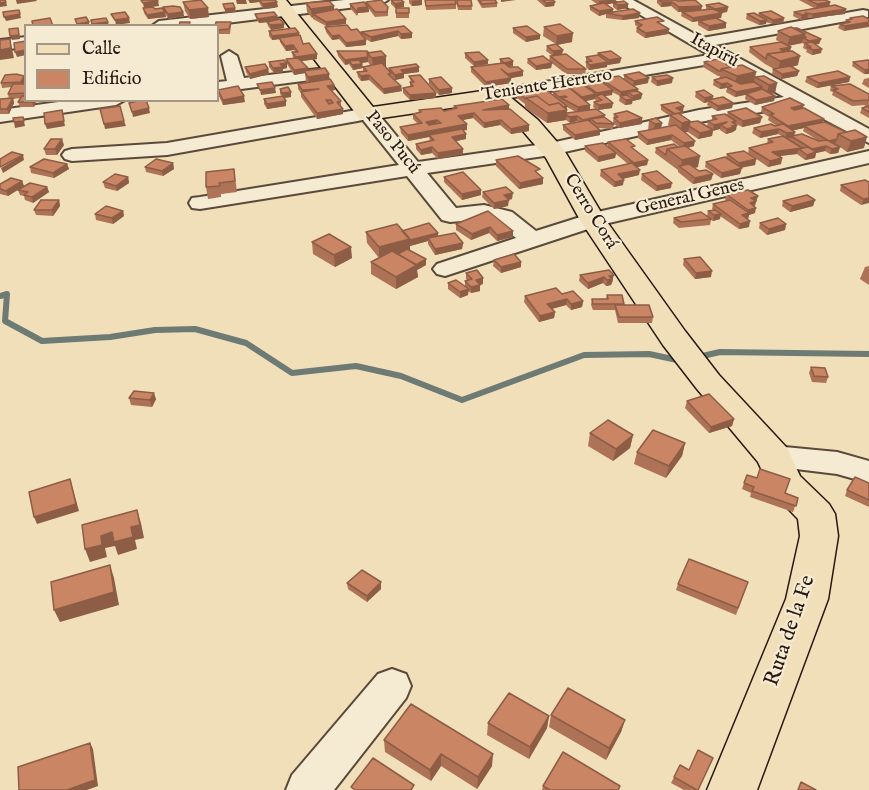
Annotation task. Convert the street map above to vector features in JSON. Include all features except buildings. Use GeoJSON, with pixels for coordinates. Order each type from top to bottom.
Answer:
{"type":"FeatureCollection","features":[{"type":"Feature","properties":{"kind":"main road","name":"Paso Pucú"},"geometry":{"type":"LineString","coordinates":[[281,5],[368,114]]}},
{"type":"Feature","properties":{"kind":"main road","name":"Teniente Herrero"},"geometry":{"type":"LineString","coordinates":[[368,114],[496,95]]}},
{"type":"Feature","properties":{"kind":"main road","name":"Cerro Corá"},"geometry":{"type":"LineString","coordinates":[[496,95],[530,125],[551,150],[593,220],[674,338]]}},
{"type":"Feature","properties":{"kind":"main road","name":"Ruta de la Fe"},"geometry":{"type":"LineString","coordinates":[[674,338],[708,382],[774,457],[785,483],[816,514],[819,536],[807,599],[732,790]]}},
{"type":"Feature","properties":{"kind":"street"},"geometry":{"type":"LineString","coordinates":[[171,24],[281,5],[381,0]]}},
{"type":"Feature","properties":{"kind":"street","name":"Itapirú"},"geometry":{"type":"LineString","coordinates":[[622,0],[869,137]]}},
{"type":"Feature","properties":{"kind":"street"},"geometry":{"type":"LineString","coordinates":[[699,43],[858,9]]}},
{"type":"Feature","properties":{"kind":"street"},"geometry":{"type":"LineString","coordinates":[[0,45],[24,42]]}},
{"type":"Feature","properties":{"kind":"street"},"geometry":{"type":"LineString","coordinates":[[229,56],[237,85]]}},
{"type":"Feature","properties":{"kind":"street","name":"Teniente Herrero"},"geometry":{"type":"LineString","coordinates":[[496,95],[725,57]]}},
{"type":"Feature","properties":{"kind":"street"},"geometry":{"type":"LineString","coordinates":[[219,87],[334,72]]}},
{"type":"Feature","properties":{"kind":"street"},"geometry":{"type":"LineString","coordinates":[[200,203],[294,186],[551,150],[699,116],[802,100]]}},
{"type":"Feature","properties":{"kind":"street"},"geometry":{"type":"LineString","coordinates":[[0,116],[102,102]]}},
{"type":"Feature","properties":{"kind":"street"},"geometry":{"type":"LineString","coordinates":[[72,155],[167,149],[368,114]]}},
{"type":"Feature","properties":{"kind":"street","name":"Paso Pucú"},"geometry":{"type":"LineString","coordinates":[[368,114],[450,215],[484,212],[504,217],[534,240]]}},
{"type":"Feature","properties":{"kind":"street","name":"General Genes"},"geometry":{"type":"LineString","coordinates":[[445,269],[593,220],[869,157]]}},
{"type":"Feature","properties":{"kind":"street"},"geometry":{"type":"LineString","coordinates":[[774,457],[837,463],[869,472]]}},
{"type":"Feature","properties":{"kind":"street"},"geometry":{"type":"LineString","coordinates":[[307,790],[392,686]]}},
{"type":"Feature","properties":{"kind":"waterway"},"geometry":{"type":"LineString","coordinates":[[0,296],[7,294],[5,321],[42,341],[110,337],[155,330],[195,329],[246,343],[292,373],[356,366],[401,376],[462,400],[584,355],[649,354],[682,361]]}},
{"type":"Feature","properties":{"kind":"waterway"},"geometry":{"type":"LineString","coordinates":[[698,357],[720,352],[869,354]]}}]}
